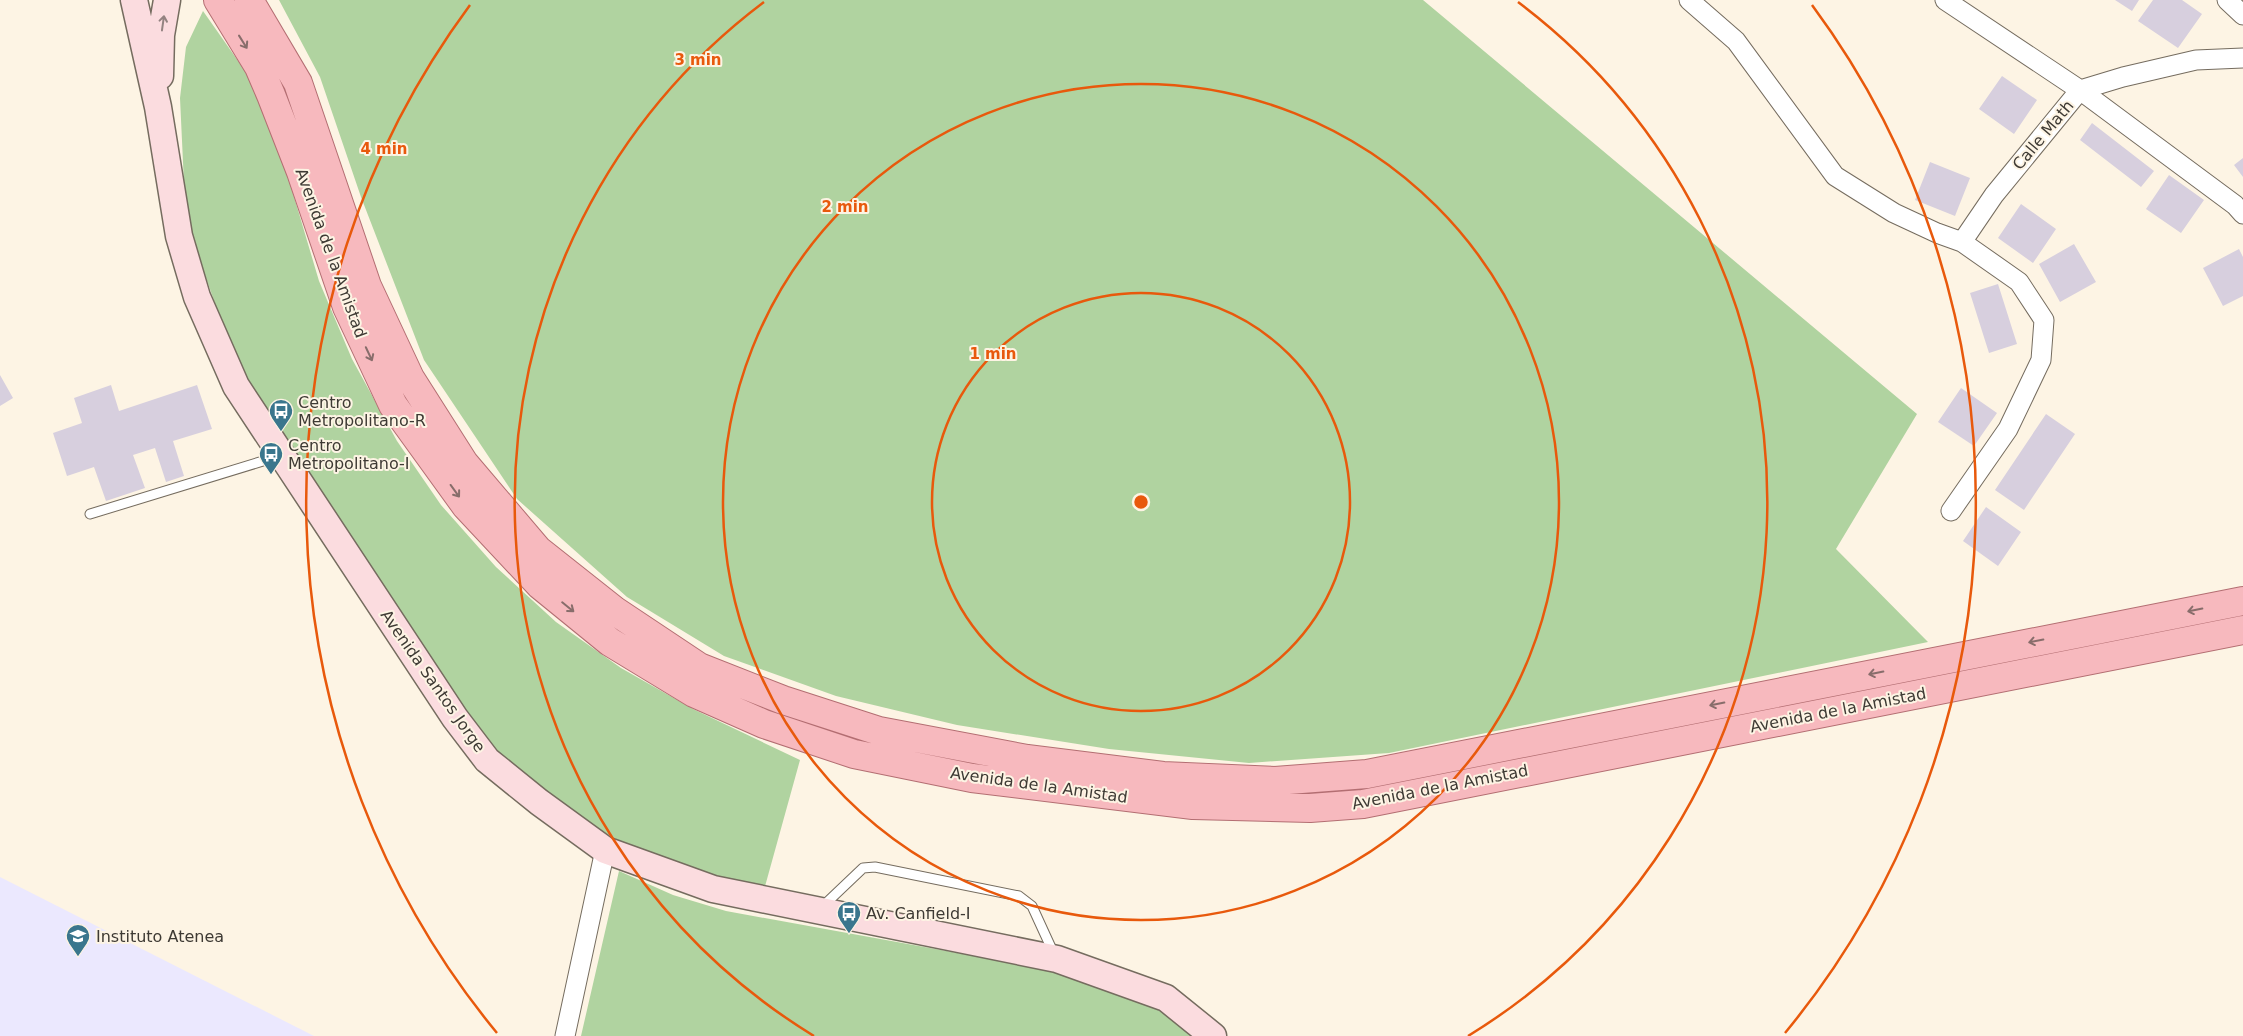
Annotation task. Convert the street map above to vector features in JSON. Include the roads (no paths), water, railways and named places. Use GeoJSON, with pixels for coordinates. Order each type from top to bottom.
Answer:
{"type":"FeatureCollection","features":[{"type":"Feature","properties":{"kind":"main road","name":"Avenida Santos Jorge"},"geometry":{"type":"LineString","coordinates":[[134,0],[158,107],[179,236],[189,274],[236,386],[455,718],[487,760],[539,802],[605,850],[649,868],[713,889],[1056,960],[1166,998],[1214,1036]]}},
{"type":"Feature","properties":{"kind":"main road","name":"Avenida Santos Jorge"},"geometry":{"type":"LineString","coordinates":[[158,107],[166,0]]}},
{"type":"Feature","properties":{"kind":"main road","name":"Avenida de la Amistad"},"geometry":{"type":"LineString","coordinates":[[218,0],[259,67],[302,172],[347,307],[393,405],[466,506],[540,585],[610,642],[694,693],[764,724],[854,754],[972,778],[1193,805],[1310,808],[1362,804],[2243,630]]}},
{"type":"Feature","properties":{"kind":"main road","name":"Avenida de la Amistad"},"geometry":{"type":"LineString","coordinates":[[249,0],[298,83],[367,286],[410,378],[464,463],[538,550],[615,611],[699,667],[783,700],[879,731],[1026,759],[1153,775],[1275,781],[1367,774],[2243,600]]}},
{"type":"Feature","properties":{"kind":"main road"},"geometry":{"type":"LineString","coordinates":[[270,0],[314,76],[371,243],[410,378]]}},
{"type":"Feature","properties":{"kind":"street"},"geometry":{"type":"LineString","coordinates":[[1689,0],[1736,41],[1836,176],[1894,213],[1962,242],[2019,282],[2044,320],[2041,360],[2008,429],[1951,511]]}},
{"type":"Feature","properties":{"kind":"street"},"geometry":{"type":"LineString","coordinates":[[1945,0],[2080,90],[2235,205],[2243,214]]}},
{"type":"Feature","properties":{"kind":"street"},"geometry":{"type":"LineString","coordinates":[[2227,0],[2243,15]]}},
{"type":"Feature","properties":{"kind":"street","name":"Calle Math"},"geometry":{"type":"LineString","coordinates":[[1962,242],[1994,195],[2080,90],[2123,77],[2196,60],[2243,58]]}},
{"type":"Feature","properties":{"kind":"street"},"geometry":{"type":"LineString","coordinates":[[564,1036],[605,850]]}},
{"type":"Feature","properties":{"kind":"lane"},"geometry":{"type":"LineString","coordinates":[[90,514],[263,460],[279,452]]}},
{"type":"Feature","properties":{"kind":"lane"},"geometry":{"type":"LineString","coordinates":[[818,911],[863,868],[875,867],[1010,894],[1019,896],[1032,906],[1056,960]]}},
{"type":"Feature","properties":{"kind":"place","name":"Centro Metropolitano-R"},"geometry":{"type":"Point","coordinates":[281,432]}},
{"type":"Feature","properties":{"kind":"place","name":"Centro Metropolitano-I"},"geometry":{"type":"Point","coordinates":[271,475]}},
{"type":"Feature","properties":{"kind":"place","name":"Av. Canfield-I"},"geometry":{"type":"Point","coordinates":[849,934]}},
{"type":"Feature","properties":{"kind":"place","name":"Instituto Atenea"},"geometry":{"type":"Point","coordinates":[78,957]}}]}
